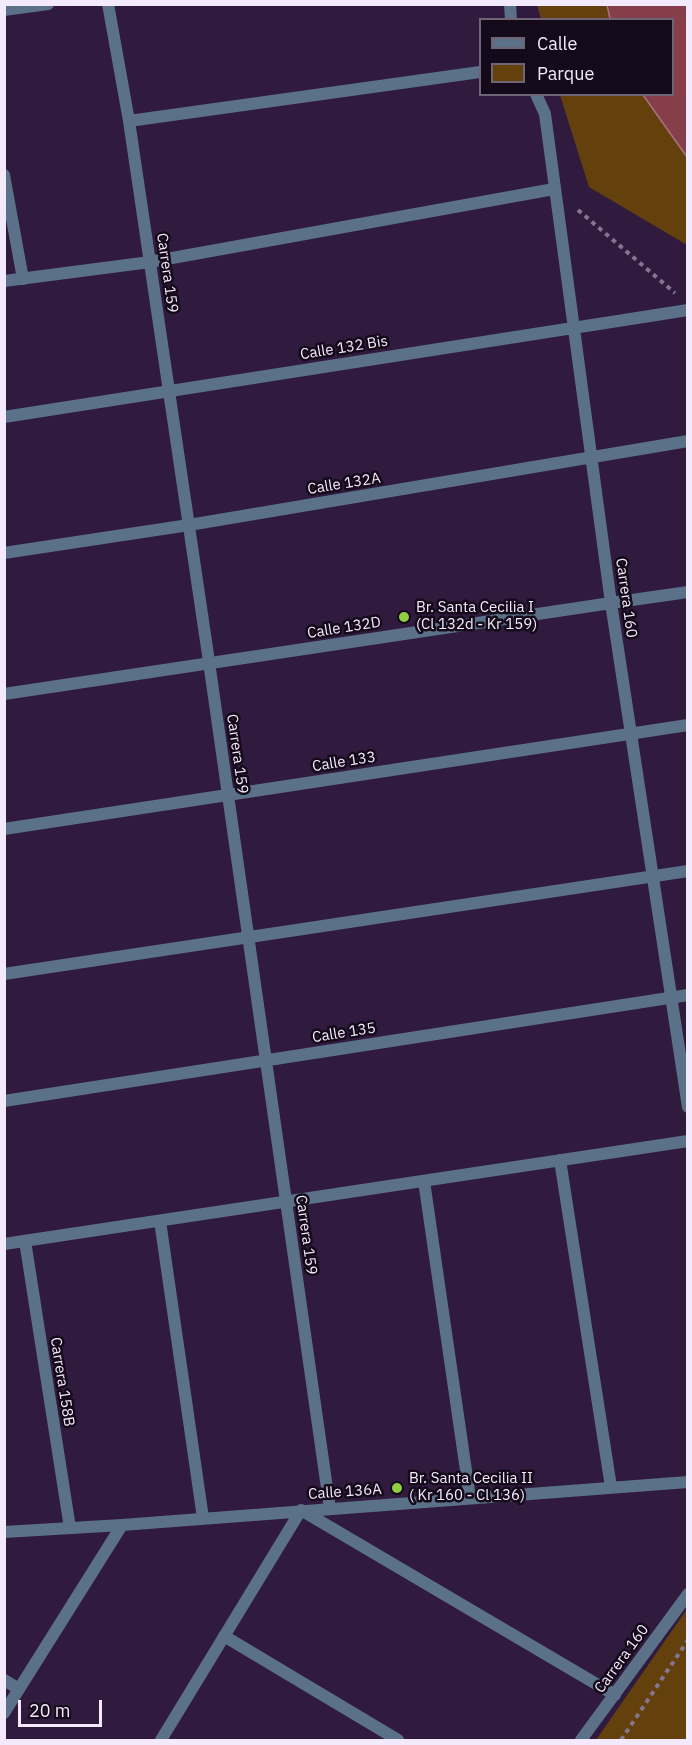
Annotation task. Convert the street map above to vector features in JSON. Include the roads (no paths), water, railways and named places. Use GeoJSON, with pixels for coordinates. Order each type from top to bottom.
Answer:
{"type":"FeatureCollection","features":[{"type":"Feature","properties":{"kind":"street"},"geometry":{"type":"LineString","coordinates":[[4,10],[48,4]]}},
{"type":"Feature","properties":{"kind":"street","name":"Carrera 159"},"geometry":{"type":"LineString","coordinates":[[108,4],[129,121],[189,525],[330,1509]]}},
{"type":"Feature","properties":{"kind":"street"},"geometry":{"type":"LineString","coordinates":[[129,121],[479,72]]}},
{"type":"Feature","properties":{"kind":"street","name":"Carrera 160"},"geometry":{"type":"LineString","coordinates":[[537,96],[545,114],[611,603],[687,1107]]}},
{"type":"Feature","properties":{"kind":"street"},"geometry":{"type":"LineString","coordinates":[[4,175],[23,279]]}},
{"type":"Feature","properties":{"kind":"street"},"geometry":{"type":"LineString","coordinates":[[4,281],[150,262],[554,189]]}},
{"type":"Feature","properties":{"kind":"street","name":"Calle 132 Bis"},"geometry":{"type":"LineString","coordinates":[[4,417],[687,310]]}},
{"type":"Feature","properties":{"kind":"street","name":"Calle 132A"},"geometry":{"type":"LineString","coordinates":[[4,553],[189,525],[687,441]]}},
{"type":"Feature","properties":{"kind":"street","name":"Calle 132D"},"geometry":{"type":"LineString","coordinates":[[4,694],[687,592]]}},
{"type":"Feature","properties":{"kind":"street","name":"Calle 133"},"geometry":{"type":"LineString","coordinates":[[4,829],[687,725]]}},
{"type":"Feature","properties":{"kind":"street"},"geometry":{"type":"LineString","coordinates":[[4,974],[687,871]]}},
{"type":"Feature","properties":{"kind":"street","name":"Calle 135"},"geometry":{"type":"LineString","coordinates":[[4,1101],[687,995]]}},
{"type":"Feature","properties":{"kind":"street"},"geometry":{"type":"LineString","coordinates":[[4,1244],[687,1141]]}},
{"type":"Feature","properties":{"kind":"street"},"geometry":{"type":"LineString","coordinates":[[560,1160],[611,1487]]}},
{"type":"Feature","properties":{"kind":"street"},"geometry":{"type":"LineString","coordinates":[[424,1181],[470,1498]]}},
{"type":"Feature","properties":{"kind":"street"},"geometry":{"type":"LineString","coordinates":[[160,1221],[203,1518]]}},
{"type":"Feature","properties":{"kind":"street","name":"Carrera 158B"},"geometry":{"type":"LineString","coordinates":[[25,1241],[70,1528]]}},
{"type":"Feature","properties":{"kind":"street","name":"Calle 136A"},"geometry":{"type":"LineString","coordinates":[[4,1532],[687,1482]]}},
{"type":"Feature","properties":{"kind":"street"},"geometry":{"type":"LineString","coordinates":[[161,1740],[301,1510],[615,1695]]}},
{"type":"Feature","properties":{"kind":"street"},"geometry":{"type":"LineString","coordinates":[[4,1713],[122,1525]]}},
{"type":"Feature","properties":{"kind":"street","name":"Carrera 160"},"geometry":{"type":"LineString","coordinates":[[581,1740],[687,1594]]}},
{"type":"Feature","properties":{"kind":"street"},"geometry":{"type":"LineString","coordinates":[[224,1636],[398,1740]]}},
{"type":"Feature","properties":{"kind":"street"},"geometry":{"type":"LineString","coordinates":[[4,1680],[19,1689]]}},
{"type":"Feature","properties":{"kind":"place","name":"Br. Santa Cecilia I (Cl 132d - Kr 159)"},"geometry":{"type":"Point","coordinates":[404,617]}},
{"type":"Feature","properties":{"kind":"place","name":"Br. Santa Cecilia II ( Kr 160 - Cl 136)"},"geometry":{"type":"Point","coordinates":[397,1488]}}]}
